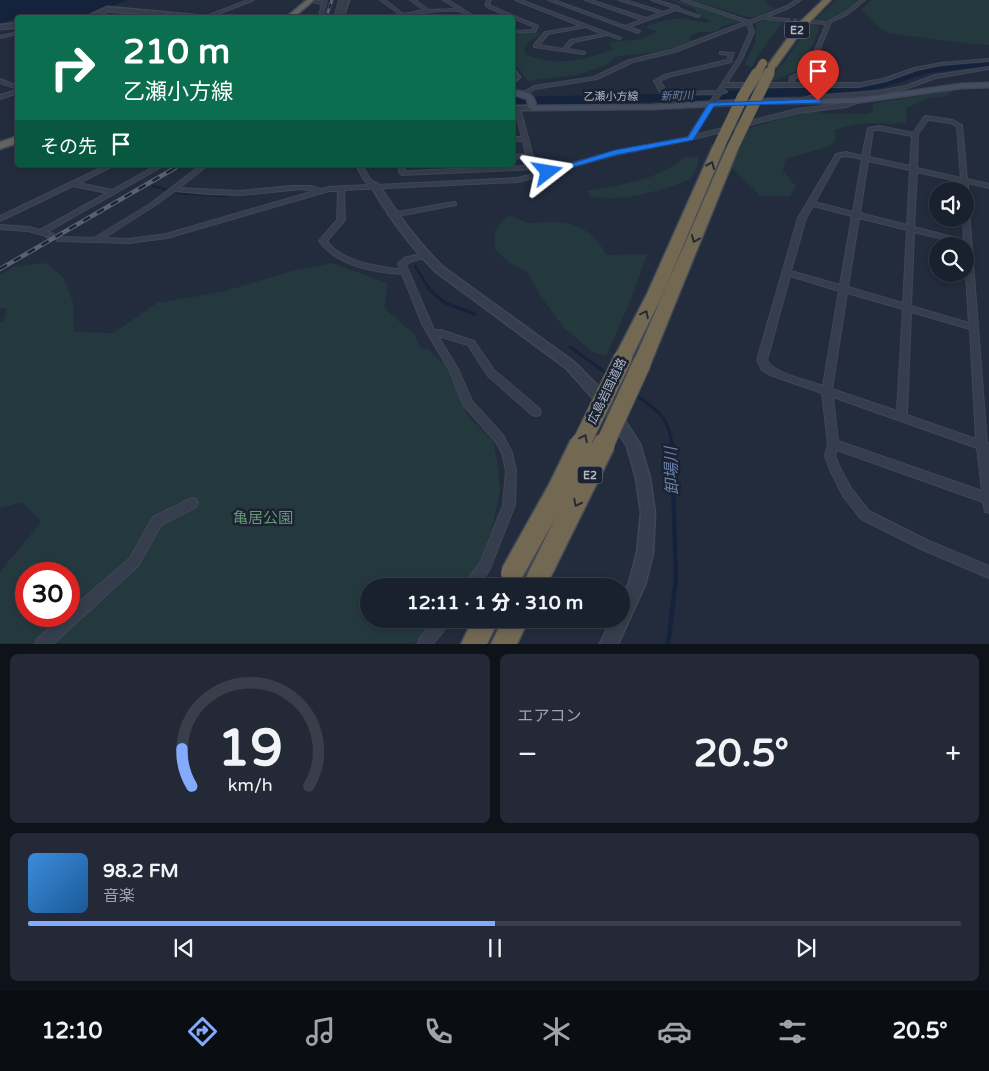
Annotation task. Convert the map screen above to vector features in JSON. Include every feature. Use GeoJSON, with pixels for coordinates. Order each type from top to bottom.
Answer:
{"type":"FeatureCollection","features":[{"type":"Feature","properties":{"kind":"highway","name":"E2"},"geometry":{"type":"LineString","coordinates":[[787,24],[815,0]]}},
{"type":"Feature","properties":{"kind":"highway","name":"E2"},"geometry":{"type":"LineString","coordinates":[[706,190],[731,118],[768,62],[827,0]]}},
{"type":"Feature","properties":{"kind":"highway"},"geometry":{"type":"LineString","coordinates":[[292,15],[312,1]]}},
{"type":"Feature","properties":{"kind":"highway"},"geometry":{"type":"LineString","coordinates":[[299,15],[312,1]]}},
{"type":"Feature","properties":{"kind":"highway","name":"E2"},"geometry":{"type":"LineString","coordinates":[[706,190],[721,176],[768,62]]}},
{"type":"Feature","properties":{"kind":"highway"},"geometry":{"type":"LineString","coordinates":[[0,142],[15,136]]}},
{"type":"Feature","properties":{"kind":"highway"},"geometry":{"type":"LineString","coordinates":[[0,146],[15,140]]}},
{"type":"Feature","properties":{"kind":"highway","name":"広島岩国道路"},"geometry":{"type":"LineString","coordinates":[[538,578],[580,496],[633,361],[706,190]]}},
{"type":"Feature","properties":{"kind":"highway","name":"広島岩国道路"},"geometry":{"type":"LineString","coordinates":[[509,578],[633,361]]}},
{"type":"Feature","properties":{"kind":"highway"},"geometry":{"type":"LineString","coordinates":[[473,644],[482,628]]}},
{"type":"Feature","properties":{"kind":"highway"},"geometry":{"type":"LineString","coordinates":[[503,644],[511,628]]}},
{"type":"Feature","properties":{"kind":"main road","name":"乙瀬小方線"},"geometry":{"type":"LineString","coordinates":[[515,94],[530,101],[672,105],[860,100],[961,86],[989,85]]}},
{"type":"Feature","properties":{"kind":"street"},"geometry":{"type":"LineString","coordinates":[[210,15],[252,0]]}},
{"type":"Feature","properties":{"kind":"street"},"geometry":{"type":"LineString","coordinates":[[336,15],[341,0]]}},
{"type":"Feature","properties":{"kind":"street"},"geometry":{"type":"LineString","coordinates":[[341,15],[346,0]]}},
{"type":"Feature","properties":{"kind":"street"},"geometry":{"type":"LineString","coordinates":[[382,0],[402,15],[428,11],[460,10]]}},
{"type":"Feature","properties":{"kind":"street"},"geometry":{"type":"LineString","coordinates":[[412,0],[428,11]]}},
{"type":"Feature","properties":{"kind":"street"},"geometry":{"type":"LineString","coordinates":[[445,0],[469,15]]}},
{"type":"Feature","properties":{"kind":"street"},"geometry":{"type":"LineString","coordinates":[[489,0],[487,5],[509,15]]}},
{"type":"Feature","properties":{"kind":"street"},"geometry":{"type":"LineString","coordinates":[[517,0],[619,38]]}},
{"type":"Feature","properties":{"kind":"street"},"geometry":{"type":"LineString","coordinates":[[550,0],[638,32]]}},
{"type":"Feature","properties":{"kind":"street"},"geometry":{"type":"LineString","coordinates":[[587,0],[646,20]]}},
{"type":"Feature","properties":{"kind":"street"},"geometry":{"type":"LineString","coordinates":[[621,0],[664,14]]}},
{"type":"Feature","properties":{"kind":"street"},"geometry":{"type":"LineString","coordinates":[[653,0],[698,16]]}},
{"type":"Feature","properties":{"kind":"street"},"geometry":{"type":"LineString","coordinates":[[683,0],[749,22]]}},
{"type":"Feature","properties":{"kind":"street"},"geometry":{"type":"LineString","coordinates":[[402,167],[402,173],[533,168],[515,108],[530,101],[534,88],[596,78],[631,61],[673,51],[788,7],[799,0]]}},
{"type":"Feature","properties":{"kind":"street"},"geometry":{"type":"LineString","coordinates":[[812,22],[828,23],[847,13],[863,0]]}},
{"type":"Feature","properties":{"kind":"street"},"geometry":{"type":"LineString","coordinates":[[312,1],[325,1],[321,15]]}},
{"type":"Feature","properties":{"kind":"street"},"geometry":{"type":"LineString","coordinates":[[99,15],[112,9]]}},
{"type":"Feature","properties":{"kind":"street"},"geometry":{"type":"LineString","coordinates":[[94,15],[112,9],[181,15]]}},
{"type":"Feature","properties":{"kind":"street"},"geometry":{"type":"LineString","coordinates":[[626,27],[677,9]]}},
{"type":"Feature","properties":{"kind":"street"},"geometry":{"type":"LineString","coordinates":[[515,17],[536,26],[533,31],[515,32]]}},
{"type":"Feature","properties":{"kind":"street"},"geometry":{"type":"LineString","coordinates":[[763,17],[787,24]]}},
{"type":"Feature","properties":{"kind":"street"},"geometry":{"type":"LineString","coordinates":[[690,138],[721,92],[749,41],[752,32],[749,22]]}},
{"type":"Feature","properties":{"kind":"street"},"geometry":{"type":"LineString","coordinates":[[790,86],[792,78],[809,70],[828,23]]}},
{"type":"Feature","properties":{"kind":"street"},"geometry":{"type":"LineString","coordinates":[[0,27],[15,25]]}},
{"type":"Feature","properties":{"kind":"street"},"geometry":{"type":"LineString","coordinates":[[583,53],[536,46],[547,33],[587,26]]}},
{"type":"Feature","properties":{"kind":"street"},"geometry":{"type":"LineString","coordinates":[[0,37],[15,34]]}},
{"type":"Feature","properties":{"kind":"street"},"geometry":{"type":"LineString","coordinates":[[564,50],[572,41],[608,34]]}},
{"type":"Feature","properties":{"kind":"street"},"geometry":{"type":"LineString","coordinates":[[672,105],[656,83],[659,79],[729,61],[732,54],[722,53]]}},
{"type":"Feature","properties":{"kind":"street"},"geometry":{"type":"LineString","coordinates":[[724,85],[790,86],[869,83],[916,69],[941,64],[989,60]]}},
{"type":"Feature","properties":{"kind":"street"},"geometry":{"type":"LineString","coordinates":[[801,101],[810,98],[878,93],[906,87],[934,77],[989,68]]}},
{"type":"Feature","properties":{"kind":"street"},"geometry":{"type":"LineString","coordinates":[[0,81],[15,88]]}},
{"type":"Feature","properties":{"kind":"street"},"geometry":{"type":"LineString","coordinates":[[0,97],[15,90]]}},
{"type":"Feature","properties":{"kind":"street"},"geometry":{"type":"LineString","coordinates":[[665,94],[721,92]]}},
{"type":"Feature","properties":{"kind":"street"},"geometry":{"type":"LineString","coordinates":[[60,238],[129,241],[167,236],[318,191],[374,186],[518,180],[615,153],[690,138],[797,111],[847,104],[860,100]]}},
{"type":"Feature","properties":{"kind":"street"},"geometry":{"type":"LineString","coordinates":[[902,418],[915,135],[926,118],[959,125],[964,180]]}},
{"type":"Feature","properties":{"kind":"street"},"geometry":{"type":"LineString","coordinates":[[515,120],[520,120]]}},
{"type":"Feature","properties":{"kind":"street"},"geometry":{"type":"LineString","coordinates":[[915,135],[882,128],[871,128],[827,391],[833,444],[830,456],[836,472],[858,508],[865,515],[925,545],[989,572]]}},
{"type":"Feature","properties":{"kind":"street"},"geometry":{"type":"LineString","coordinates":[[515,139],[525,139]]}},
{"type":"Feature","properties":{"kind":"street"},"geometry":{"type":"LineString","coordinates":[[985,447],[770,371],[762,364],[762,359],[802,218],[837,156],[845,154],[989,186]]}},
{"type":"Feature","properties":{"kind":"street"},"geometry":{"type":"LineString","coordinates":[[515,157],[530,156]]}},
{"type":"Feature","properties":{"kind":"street"},"geometry":{"type":"LineString","coordinates":[[0,219],[108,167]]}},
{"type":"Feature","properties":{"kind":"street"},"geometry":{"type":"LineString","coordinates":[[0,227],[19,228],[44,233],[158,167]]}},
{"type":"Feature","properties":{"kind":"street"},"geometry":{"type":"LineString","coordinates":[[97,239],[174,189],[202,167]]}},
{"type":"Feature","properties":{"kind":"street"},"geometry":{"type":"LineString","coordinates":[[360,167],[367,180],[374,186]]}},
{"type":"Feature","properties":{"kind":"street"},"geometry":{"type":"LineString","coordinates":[[367,167],[374,186],[392,215],[424,255],[438,269],[570,365],[605,402],[633,444],[643,478],[648,513],[645,553],[637,585],[609,644]]}},
{"type":"Feature","properties":{"kind":"street"},"geometry":{"type":"LineString","coordinates":[[72,184],[114,192]]}},
{"type":"Feature","properties":{"kind":"street"},"geometry":{"type":"LineString","coordinates":[[174,189],[240,193],[303,188],[318,191]]}},
{"type":"Feature","properties":{"kind":"street"},"geometry":{"type":"LineString","coordinates":[[341,189],[341,220],[323,241],[324,244],[336,255],[392,272],[406,272]]}},
{"type":"Feature","properties":{"kind":"street"},"geometry":{"type":"LineString","coordinates":[[810,203],[945,237]]}},
{"type":"Feature","properties":{"kind":"street"},"geometry":{"type":"LineString","coordinates":[[392,215],[454,204]]}},
{"type":"Feature","properties":{"kind":"street"},"geometry":{"type":"LineString","coordinates":[[424,255],[407,260],[402,264],[426,324],[453,369],[468,403],[499,438],[507,453],[511,471],[509,505],[485,567],[476,578]]}},
{"type":"Feature","properties":{"kind":"street"},"geometry":{"type":"LineString","coordinates":[[786,272],[973,327]]}},
{"type":"Feature","properties":{"kind":"street"},"geometry":{"type":"LineString","coordinates":[[833,444],[988,503],[970,282]]}},
{"type":"Feature","properties":{"kind":"street"},"geometry":{"type":"LineString","coordinates":[[432,333],[441,333],[471,343],[491,373],[536,412]]}},
{"type":"Feature","properties":{"kind":"street"},"geometry":{"type":"LineString","coordinates":[[42,644],[134,562],[156,521],[192,503]]}},
{"type":"Feature","properties":{"kind":"street"},"geometry":{"type":"LineString","coordinates":[[424,644],[437,628]]}},
{"type":"Feature","properties":{"kind":"green space"},"geometry":{"type":"Polygon","coordinates":[[[670,0],[707,7],[728,14],[741,22],[722,26],[715,31],[698,32],[689,37],[692,41],[662,51],[616,57],[607,65],[578,75],[528,81],[515,65],[515,35],[541,33],[526,44],[524,50],[526,55],[549,61],[570,61],[613,50],[609,43],[645,38],[656,31],[645,27],[660,22],[680,19],[702,22],[712,21],[698,14],[693,8],[670,0]]]}},
{"type":"Feature","properties":{"kind":"green space"},"geometry":{"type":"Polygon","coordinates":[[[692,0],[766,0],[764,1],[774,9],[754,17],[747,17],[692,0]]]}},
{"type":"Feature","properties":{"kind":"green space"},"geometry":{"type":"Polygon","coordinates":[[[837,0],[859,0],[844,12],[832,18],[814,21],[837,0]]]}},
{"type":"Feature","properties":{"kind":"green space"},"geometry":{"type":"Polygon","coordinates":[[[872,0],[989,0],[989,45],[888,33],[861,10],[872,0]]]}},
{"type":"Feature","properties":{"kind":"green space"},"geometry":{"type":"Polygon","coordinates":[[[766,19],[784,21],[756,58],[751,68],[745,64],[756,41],[756,23],[766,19]]]}},
{"type":"Feature","properties":{"kind":"green space"},"geometry":{"type":"Polygon","coordinates":[[[812,23],[818,26],[819,29],[802,69],[770,82],[779,66],[782,65],[812,23]]]}},
{"type":"Feature","properties":{"kind":"green space"},"geometry":{"type":"Polygon","coordinates":[[[954,90],[946,96],[928,98],[907,108],[906,122],[864,124],[835,130],[835,142],[827,147],[786,159],[783,171],[796,186],[790,196],[761,196],[731,167],[744,130],[797,113],[814,111],[827,114],[867,114],[874,111],[872,104],[954,90]]]}},
{"type":"Feature","properties":{"kind":"green space"},"geometry":{"type":"Polygon","coordinates":[[[686,156],[698,158],[698,164],[691,179],[641,195],[628,197],[603,198],[590,196],[587,191],[627,184],[652,176],[664,171],[686,156]]]}},
{"type":"Feature","properties":{"kind":"green space"},"geometry":{"type":"Polygon","coordinates":[[[508,216],[529,223],[560,222],[577,226],[590,234],[607,255],[647,254],[630,302],[606,356],[593,352],[564,328],[541,297],[528,273],[509,262],[495,250],[495,230],[508,216]]]}},
{"type":"Feature","properties":{"kind":"green space","name":"亀居公園"},"geometry":{"type":"Polygon","coordinates":[[[45,263],[63,277],[73,302],[74,332],[113,333],[157,303],[222,292],[288,272],[332,263],[387,283],[385,309],[415,335],[421,349],[428,349],[445,366],[468,416],[493,441],[498,465],[500,490],[493,525],[479,563],[469,578],[360,578],[360,628],[427,628],[414,643],[0,643],[0,572],[41,522],[22,502],[0,508],[0,323],[4,320],[7,308],[0,308],[0,275],[13,267],[45,263]]]}},
{"type":"Feature","properties":{"kind":"water"},"geometry":{"type":"Polygon","coordinates":[[[0,0],[128,0],[86,15],[15,15],[15,19],[0,23],[0,0]]]}},
{"type":"Feature","properties":{"kind":"waterway","name":"新町川"},"geometry":{"type":"LineString","coordinates":[[515,101],[656,98],[841,90],[881,84],[928,70],[989,63]]}},
{"type":"Feature","properties":{"kind":"waterway"},"geometry":{"type":"LineString","coordinates":[[153,186],[178,193],[226,196]]}},
{"type":"Feature","properties":{"kind":"waterway","name":"卸場川"},"geometry":{"type":"LineString","coordinates":[[415,266],[430,290]]}},
{"type":"Feature","properties":{"kind":"waterway","name":"卸場川"},"geometry":{"type":"LineString","coordinates":[[430,290],[445,303],[475,314]]}},
{"type":"Feature","properties":{"kind":"waterway","name":"卸場川"},"geometry":{"type":"LineString","coordinates":[[570,347],[609,375]]}},
{"type":"Feature","properties":{"kind":"waterway","name":"卸場川"},"geometry":{"type":"LineString","coordinates":[[634,394],[655,409],[665,421],[671,436],[672,446]]}},
{"type":"Feature","properties":{"kind":"waterway","name":"卸場川"},"geometry":{"type":"LineString","coordinates":[[668,644],[676,579],[672,444]]}},
{"type":"Feature","properties":{"kind":"tunnel"},"geometry":{"type":"LineString","coordinates":[[786,20],[812,22]]}},
{"type":"Feature","properties":{"kind":"tunnel"},"geometry":{"type":"LineString","coordinates":[[46,234],[60,239]]}},
{"type":"Feature","properties":{"kind":"railway"},"geometry":{"type":"LineString","coordinates":[[327,15],[332,0]]}},
{"type":"Feature","properties":{"kind":"railway"},"geometry":{"type":"LineString","coordinates":[[173,169],[176,167]]}},
{"type":"Feature","properties":{"kind":"railway"},"geometry":{"type":"LineString","coordinates":[[0,269],[175,168]]}},
{"type":"Feature","properties":{"kind":"route"},"geometry":{"type":"LineString","coordinates":[[548,172],[615,153],[690,138],[712,104],[818,101]]}}]}
